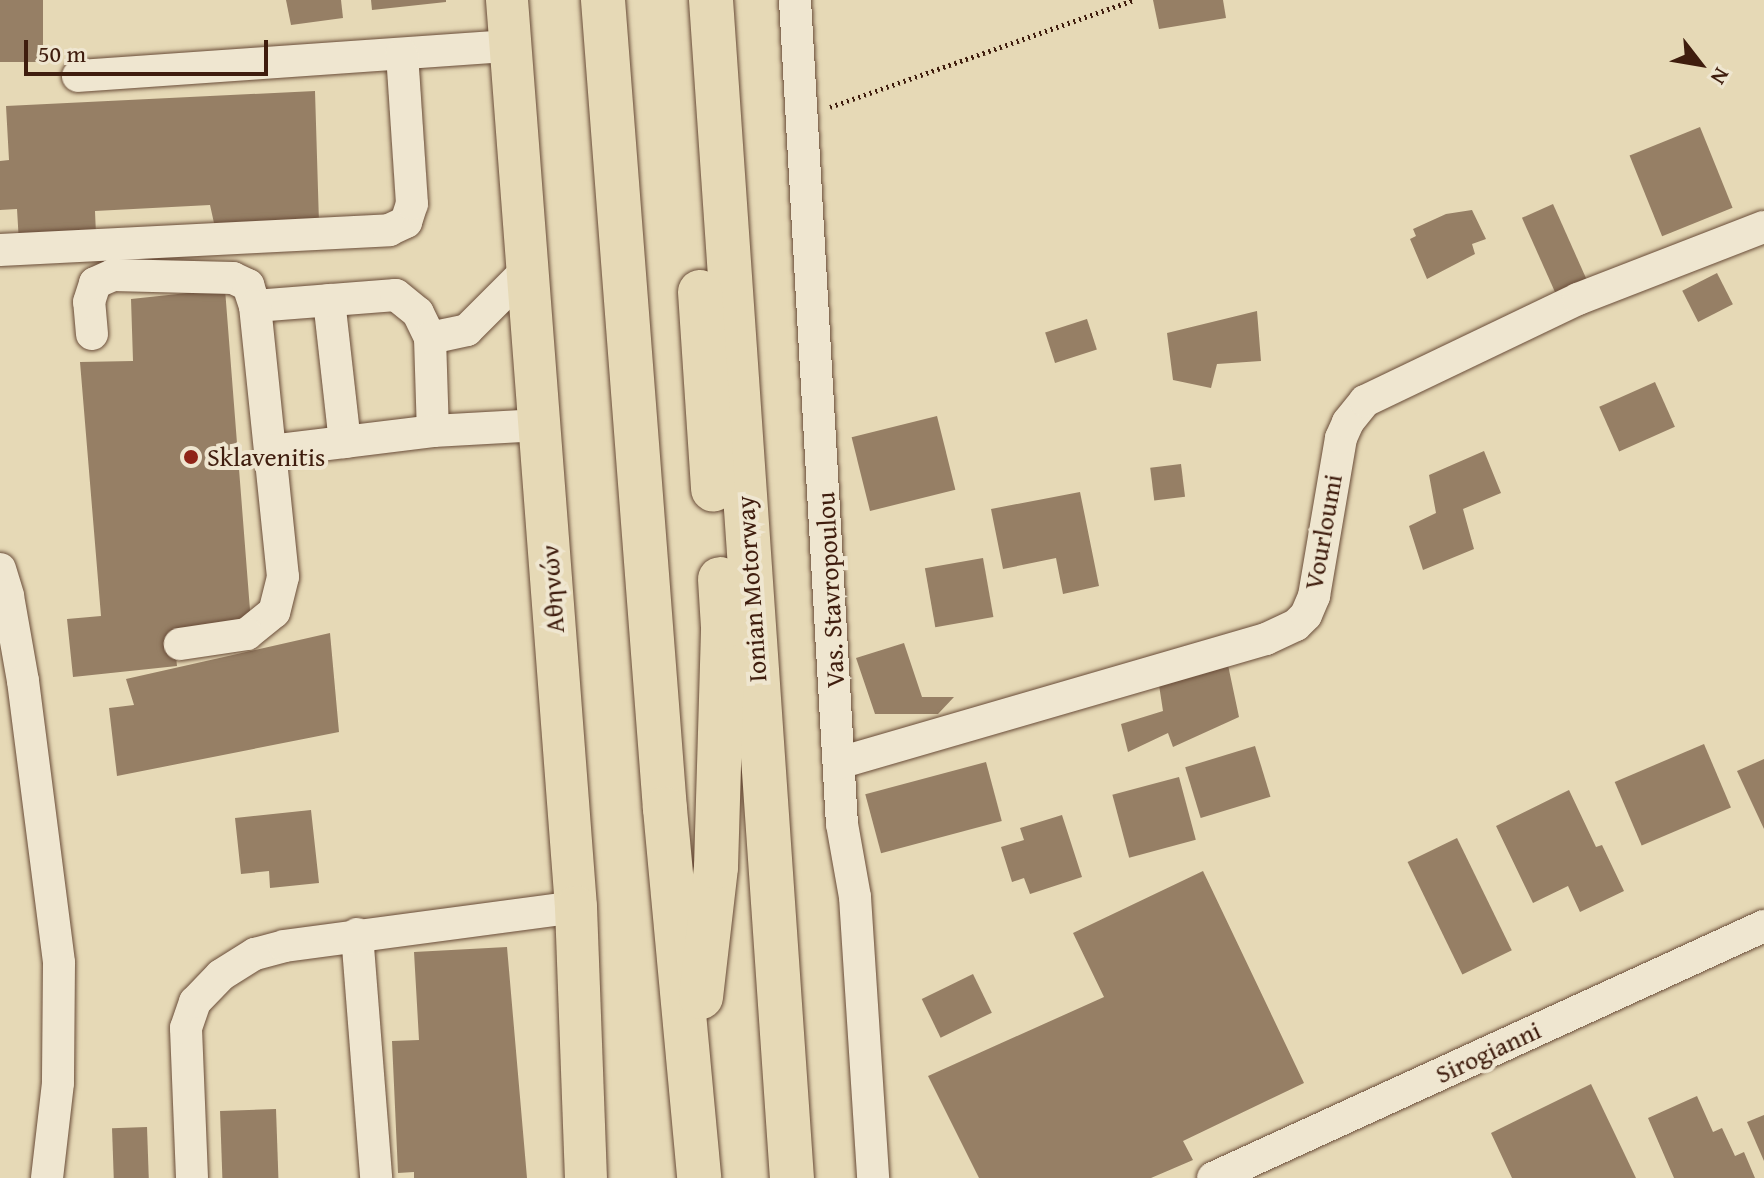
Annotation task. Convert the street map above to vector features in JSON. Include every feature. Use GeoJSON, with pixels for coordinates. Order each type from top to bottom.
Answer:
{"type":"FeatureCollection","features":[{"type":"Feature","properties":{"kind":"highway","name":"Ionian Motorway"},"geometry":{"type":"LineString","coordinates":[[603,0],[665,809],[699,1178]]}},
{"type":"Feature","properties":{"kind":"highway","name":"Ionian Motorway"},"geometry":{"type":"LineString","coordinates":[[682,0],[723,627],[716,867],[692,1091]]}},
{"type":"Feature","properties":{"kind":"highway","name":"Ionian Motorway"},"geometry":{"type":"LineString","coordinates":[[711,0],[792,1178]]}},
{"type":"Feature","properties":{"kind":"main road","name":"Αθηνών"},"geometry":{"type":"LineString","coordinates":[[507,0],[576,907],[586,1176]]}},
{"type":"Feature","properties":{"kind":"street","name":"Vas. Stavropoulou"},"geometry":{"type":"LineString","coordinates":[[795,0],[842,824],[855,897],[873,1178]]}},
{"type":"Feature","properties":{"kind":"street"},"geometry":{"type":"LineString","coordinates":[[78,76],[511,46]]}},
{"type":"Feature","properties":{"kind":"street"},"geometry":{"type":"LineString","coordinates":[[0,250],[389,230],[406,222],[412,204],[402,54]]}},
{"type":"Feature","properties":{"kind":"street","name":"Vourloumi"},"geometry":{"type":"LineString","coordinates":[[839,763],[1250,643],[1296,625],[1306,615],[1314,596],[1341,438],[1348,422],[1365,401],[1578,299],[1764,227]]}},
{"type":"Feature","properties":{"kind":"street"},"geometry":{"type":"LineString","coordinates":[[430,338],[467,330],[528,269]]}},
{"type":"Feature","properties":{"kind":"street"},"geometry":{"type":"LineString","coordinates":[[92,334],[89,302],[95,283],[113,275],[233,278],[248,285],[255,306],[283,577],[274,612],[247,634],[180,644]]}},
{"type":"Feature","properties":{"kind":"street"},"geometry":{"type":"LineString","coordinates":[[255,306],[396,295],[418,313],[430,338],[433,431]]}},
{"type":"Feature","properties":{"kind":"street"},"geometry":{"type":"LineString","coordinates":[[329,300],[345,442]]}},
{"type":"Feature","properties":{"kind":"street"},"geometry":{"type":"LineString","coordinates":[[271,451],[433,431],[540,425]]}},
{"type":"Feature","properties":{"kind":"street"},"geometry":{"type":"LineString","coordinates":[[0,569],[8,596],[23,681],[59,963],[58,1083],[47,1178]]}},
{"type":"Feature","properties":{"kind":"street"},"geometry":{"type":"LineString","coordinates":[[192,1178],[186,1028],[195,1002],[221,975],[255,954],[357,934],[576,907]]}},
{"type":"Feature","properties":{"kind":"street","name":"Sirogianni"},"geometry":{"type":"LineString","coordinates":[[1213,1178],[1764,926]]}},
{"type":"Feature","properties":{"kind":"street"},"geometry":{"type":"LineString","coordinates":[[357,934],[376,1178]]}},
{"type":"Feature","properties":{"kind":"path"},"geometry":{"type":"LineString","coordinates":[[803,116],[1133,0]]}},
{"type":"Feature","properties":{"kind":"building"},"geometry":{"type":"Polygon","coordinates":[[[0,0],[43,0],[43,62],[0,62],[0,0]]]}},
{"type":"Feature","properties":{"kind":"building"},"geometry":{"type":"Polygon","coordinates":[[[286,0],[341,0],[343,18],[291,25],[286,0]]]}},
{"type":"Feature","properties":{"kind":"building"},"geometry":{"type":"Polygon","coordinates":[[[371,0],[446,0],[446,2],[372,10],[371,0]]]}},
{"type":"Feature","properties":{"kind":"building"},"geometry":{"type":"Polygon","coordinates":[[[1153,0],[1223,0],[1226,18],[1159,29],[1153,0]]]}},
{"type":"Feature","properties":{"kind":"building"},"geometry":{"type":"Polygon","coordinates":[[[315,91],[319,223],[216,232],[210,205],[95,211],[96,235],[19,243],[17,209],[0,210],[0,161],[9,160],[6,106],[315,91]]]}},
{"type":"Feature","properties":{"kind":"building"},"geometry":{"type":"Polygon","coordinates":[[[1700,127],[1733,208],[1662,236],[1630,155],[1700,127]]]}},
{"type":"Feature","properties":{"kind":"building"},"geometry":{"type":"Polygon","coordinates":[[[1553,204],[1587,281],[1556,295],[1522,218],[1553,204]]]}},
{"type":"Feature","properties":{"kind":"building"},"geometry":{"type":"Polygon","coordinates":[[[1472,210],[1486,239],[1472,244],[1475,254],[1427,279],[1410,239],[1416,236],[1413,229],[1446,214],[1472,210]]]}},
{"type":"Feature","properties":{"kind":"building"},"geometry":{"type":"Polygon","coordinates":[[[1717,273],[1733,304],[1698,322],[1682,291],[1717,273]]]}},
{"type":"Feature","properties":{"kind":"building"},"geometry":{"type":"Polygon","coordinates":[[[225,289],[251,623],[174,638],[177,666],[73,677],[67,619],[101,616],[80,362],[133,361],[131,299],[225,289]]]}},
{"type":"Feature","properties":{"kind":"building"},"geometry":{"type":"Polygon","coordinates":[[[1257,311],[1261,361],[1217,364],[1211,388],[1173,380],[1167,333],[1257,311]]]}},
{"type":"Feature","properties":{"kind":"building"},"geometry":{"type":"Polygon","coordinates":[[[1087,319],[1097,349],[1055,363],[1045,333],[1087,319]]]}},
{"type":"Feature","properties":{"kind":"building"},"geometry":{"type":"Polygon","coordinates":[[[1655,382],[1675,427],[1619,452],[1599,407],[1655,382]]]}},
{"type":"Feature","properties":{"kind":"building"},"geometry":{"type":"Polygon","coordinates":[[[937,416],[955,490],[870,511],[852,437],[937,416]]]}},
{"type":"Feature","properties":{"kind":"building"},"geometry":{"type":"Polygon","coordinates":[[[1484,451],[1501,493],[1463,509],[1474,549],[1423,570],[1409,526],[1436,513],[1429,475],[1484,451]]]}},
{"type":"Feature","properties":{"kind":"building"},"geometry":{"type":"Polygon","coordinates":[[[1181,464],[1185,497],[1154,501],[1150,468],[1181,464]]]}},
{"type":"Feature","properties":{"kind":"building"},"geometry":{"type":"Polygon","coordinates":[[[1080,492],[1099,586],[1063,594],[1056,558],[1003,569],[991,509],[1080,492]]]}},
{"type":"Feature","properties":{"kind":"building"},"geometry":{"type":"Polygon","coordinates":[[[983,558],[993,617],[935,627],[925,568],[983,558]]]}},
{"type":"Feature","properties":{"kind":"building"},"geometry":{"type":"Polygon","coordinates":[[[330,633],[339,732],[117,776],[109,708],[134,705],[126,679],[330,633]]]}},
{"type":"Feature","properties":{"kind":"building"},"geometry":{"type":"Polygon","coordinates":[[[904,643],[922,697],[954,697],[938,714],[875,714],[856,658],[904,643]]]}},
{"type":"Feature","properties":{"kind":"building"},"geometry":{"type":"Polygon","coordinates":[[[1228,665],[1239,717],[1173,747],[1168,733],[1128,752],[1121,724],[1163,711],[1159,685],[1228,665]]]}},
{"type":"Feature","properties":{"kind":"building"},"geometry":{"type":"Polygon","coordinates":[[[1704,744],[1731,808],[1642,845],[1615,782],[1704,744]]]}},
{"type":"Feature","properties":{"kind":"building"},"geometry":{"type":"Polygon","coordinates":[[[1255,746],[1270,797],[1201,818],[1185,767],[1255,746]]]}},
{"type":"Feature","properties":{"kind":"building"},"geometry":{"type":"Polygon","coordinates":[[[1764,759],[1764,829],[1737,771],[1764,759]]]}},
{"type":"Feature","properties":{"kind":"building"},"geometry":{"type":"Polygon","coordinates":[[[986,762],[1002,821],[881,853],[865,794],[986,762]]]}},
{"type":"Feature","properties":{"kind":"building"},"geometry":{"type":"Polygon","coordinates":[[[1179,777],[1196,840],[1129,858],[1112,795],[1179,777]]]}},
{"type":"Feature","properties":{"kind":"building"},"geometry":{"type":"Polygon","coordinates":[[[1569,790],[1596,847],[1602,845],[1624,891],[1580,912],[1568,886],[1533,903],[1496,826],[1569,790]]]}},
{"type":"Feature","properties":{"kind":"building"},"geometry":{"type":"Polygon","coordinates":[[[311,810],[319,883],[270,888],[269,871],[241,874],[235,818],[311,810]]]}},
{"type":"Feature","properties":{"kind":"building"},"geometry":{"type":"Polygon","coordinates":[[[1062,815],[1082,877],[1030,894],[1024,878],[1012,882],[1001,847],[1024,840],[1020,828],[1062,815]]]}},
{"type":"Feature","properties":{"kind":"building"},"geometry":{"type":"Polygon","coordinates":[[[1457,838],[1512,950],[1462,974],[1408,862],[1457,838]]]}},
{"type":"Feature","properties":{"kind":"building"},"geometry":{"type":"Polygon","coordinates":[[[1203,871],[1304,1083],[1183,1141],[1193,1160],[1151,1178],[979,1178],[928,1076],[1104,997],[1073,933],[1203,871]]]}},
{"type":"Feature","properties":{"kind":"building"},"geometry":{"type":"Polygon","coordinates":[[[507,947],[527,1178],[414,1178],[414,1172],[398,1173],[392,1041],[419,1040],[414,952],[507,947]]]}},
{"type":"Feature","properties":{"kind":"building"},"geometry":{"type":"Polygon","coordinates":[[[973,974],[992,1013],[941,1038],[922,999],[973,974]]]}},
{"type":"Feature","properties":{"kind":"building"},"geometry":{"type":"Polygon","coordinates":[[[1591,1084],[1636,1178],[1512,1178],[1491,1133],[1591,1084]]]}},
{"type":"Feature","properties":{"kind":"building"},"geometry":{"type":"Polygon","coordinates":[[[1697,1096],[1713,1132],[1722,1128],[1735,1156],[1744,1152],[1755,1178],[1674,1178],[1648,1118],[1697,1096]]]}},
{"type":"Feature","properties":{"kind":"building"},"geometry":{"type":"Polygon","coordinates":[[[276,1109],[278,1178],[222,1178],[220,1111],[276,1109]]]}},
{"type":"Feature","properties":{"kind":"building"},"geometry":{"type":"Polygon","coordinates":[[[1764,1115],[1764,1161],[1747,1122],[1764,1115]]]}},
{"type":"Feature","properties":{"kind":"building"},"geometry":{"type":"Polygon","coordinates":[[[147,1127],[149,1178],[114,1178],[112,1128],[147,1127]]]}},
{"type":"Feature","properties":{"kind":"place","name":"Sklavenitis"},"geometry":{"type":"Point","coordinates":[191,457]}}]}
